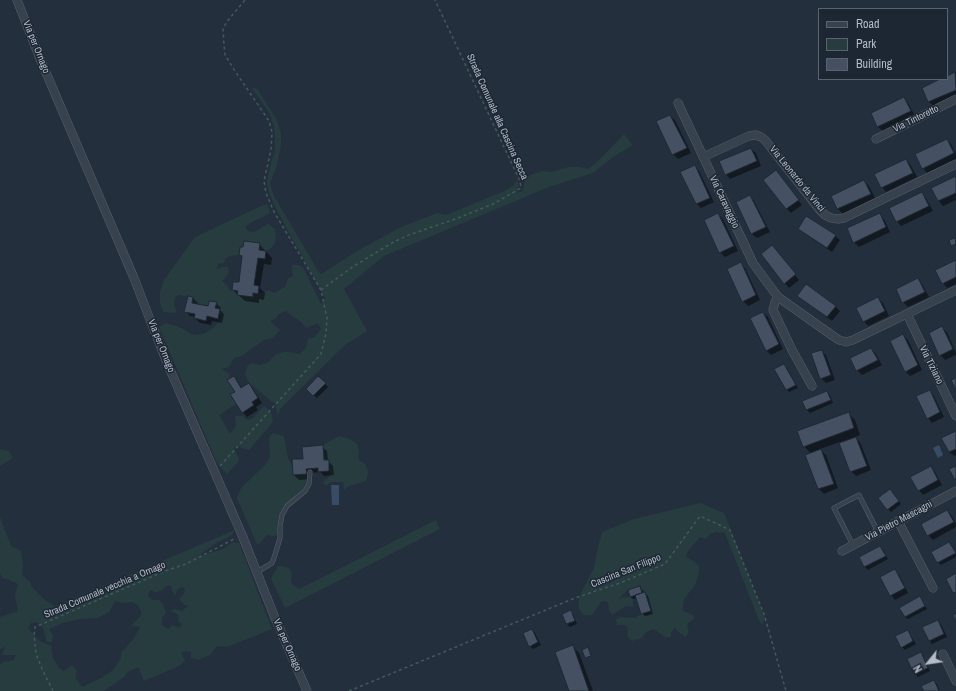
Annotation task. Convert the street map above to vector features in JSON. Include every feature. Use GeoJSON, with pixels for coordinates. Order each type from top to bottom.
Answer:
{"type":"FeatureCollection","features":[{"type":"Feature","properties":{"kind":"street","name":"Via per Ornago"},"geometry":{"type":"LineString","coordinates":[[17,0],[41,61],[134,278],[168,365],[242,535],[275,618],[307,691]]}},
{"type":"Feature","properties":{"kind":"street","name":"Via Tintoretto"},"geometry":{"type":"LineString","coordinates":[[876,139],[956,99]]}},
{"type":"Feature","properties":{"kind":"street","name":"Via Caravaggio"},"geometry":{"type":"LineString","coordinates":[[678,103],[753,263],[778,297],[839,340],[846,342],[853,340],[956,290]]}},
{"type":"Feature","properties":{"kind":"street","name":"Via Leonardo da Vinci"},"geometry":{"type":"LineString","coordinates":[[703,157],[749,136],[756,135],[761,137],[765,140],[819,210],[831,218],[838,219],[844,218],[956,164]]}},
{"type":"Feature","properties":{"kind":"street"},"geometry":{"type":"LineString","coordinates":[[778,297],[773,310],[792,350],[812,386]]}},
{"type":"Feature","properties":{"kind":"street","name":"Via Tiziano"},"geometry":{"type":"LineString","coordinates":[[907,314],[956,416]]}},
{"type":"Feature","properties":{"kind":"street","name":"Via Pietro Mascagni"},"geometry":{"type":"LineString","coordinates":[[842,551],[956,491]]}},
{"type":"Feature","properties":{"kind":"street"},"geometry":{"type":"LineString","coordinates":[[898,521],[933,588]]}},
{"type":"Feature","properties":{"kind":"street"},"geometry":{"type":"LineString","coordinates":[[943,654],[956,681]]}},
{"type":"Feature","properties":{"kind":"lane"},"geometry":{"type":"LineString","coordinates":[[257,572],[272,563],[280,538],[282,515],[287,506],[295,501],[305,491],[309,484],[310,472]]}},
{"type":"Feature","properties":{"kind":"lane"},"geometry":{"type":"LineString","coordinates":[[853,545],[834,508],[859,495],[878,532]]}},
{"type":"Feature","properties":{"kind":"path"},"geometry":{"type":"LineString","coordinates":[[215,472],[321,354],[326,333],[327,318],[321,290],[274,212],[266,193],[264,181],[271,150],[272,132],[269,121],[225,55],[223,28],[246,0]]}},
{"type":"Feature","properties":{"kind":"path","name":"Strada Comunale alla Cascina Secca"},"geometry":{"type":"LineString","coordinates":[[321,290],[358,264],[406,236],[493,204],[521,188],[520,181],[435,0]]}},
{"type":"Feature","properties":{"kind":"path","name":"Cascina San Filippo"},"geometry":{"type":"LineString","coordinates":[[349,691],[575,598],[620,583],[665,564],[700,516],[730,530],[764,614],[786,691]]}},
{"type":"Feature","properties":{"kind":"path","name":"Strada Comunale vecchia a Ornago"},"geometry":{"type":"LineString","coordinates":[[53,691],[36,654],[34,635],[35,627],[165,571],[186,564],[242,535]]}},
{"type":"Feature","properties":{"kind":"green space"},"geometry":{"type":"Polygon","coordinates":[[[251,87],[257,89],[277,120],[281,134],[281,144],[277,165],[270,184],[274,196],[320,274],[357,251],[401,227],[437,213],[446,215],[502,192],[513,186],[517,180],[517,193],[523,191],[525,179],[533,174],[542,171],[551,172],[568,167],[588,169],[597,162],[624,134],[633,145],[616,155],[593,173],[549,187],[384,256],[344,289],[367,331],[345,345],[280,409],[278,416],[275,404],[249,383],[245,374],[247,367],[251,363],[259,365],[267,363],[275,355],[283,352],[299,354],[306,348],[308,339],[315,337],[321,329],[318,323],[306,328],[300,321],[286,311],[270,321],[280,330],[273,338],[264,340],[240,357],[234,358],[229,367],[221,369],[229,373],[230,377],[227,380],[235,392],[230,395],[236,404],[219,415],[230,434],[236,426],[235,416],[243,416],[247,420],[252,419],[264,406],[271,412],[273,422],[249,450],[238,445],[234,448],[239,459],[227,474],[217,463],[159,327],[166,323],[177,326],[194,335],[205,333],[218,323],[221,317],[219,314],[220,309],[215,308],[216,302],[209,301],[208,306],[192,303],[193,297],[178,295],[175,298],[174,304],[177,313],[163,312],[160,303],[160,291],[164,280],[195,237],[267,204],[270,212],[269,214],[245,227],[248,231],[254,232],[268,224],[275,229],[275,243],[266,251],[240,247],[239,255],[229,256],[225,259],[224,263],[218,264],[217,269],[228,267],[229,272],[222,281],[227,285],[230,291],[238,291],[237,295],[252,297],[253,293],[258,294],[269,290],[274,293],[285,287],[288,278],[293,276],[292,265],[299,265],[304,269],[321,304],[325,298],[275,207],[269,193],[267,181],[275,151],[274,126],[269,112],[251,87]]]}},
{"type":"Feature","properties":{"kind":"green space"},"geometry":{"type":"Polygon","coordinates":[[[273,433],[284,436],[288,458],[293,468],[294,475],[307,474],[306,484],[280,513],[278,534],[275,536],[267,535],[258,545],[237,498],[241,488],[265,465],[270,457],[269,437],[273,433]]]}},
{"type":"Feature","properties":{"kind":"green space"},"geometry":{"type":"Polygon","coordinates":[[[339,436],[350,439],[357,444],[359,452],[358,457],[360,461],[365,464],[368,474],[366,481],[349,486],[344,490],[343,482],[329,483],[326,486],[323,482],[330,476],[329,460],[324,460],[323,445],[339,436]]]}},
{"type":"Feature","properties":{"kind":"green space"},"geometry":{"type":"Polygon","coordinates":[[[0,449],[9,451],[13,458],[0,466],[0,449]]]}},
{"type":"Feature","properties":{"kind":"green space"},"geometry":{"type":"Polygon","coordinates":[[[700,503],[724,513],[765,618],[762,625],[725,533],[716,532],[710,534],[706,539],[700,537],[687,552],[686,557],[694,561],[699,566],[699,573],[695,585],[684,599],[683,611],[693,615],[694,619],[688,623],[687,627],[689,632],[686,637],[675,628],[671,632],[671,637],[665,637],[654,629],[646,632],[642,638],[632,641],[627,636],[628,628],[625,625],[617,625],[616,619],[621,617],[635,618],[641,614],[648,616],[651,611],[645,592],[642,593],[640,587],[628,590],[619,598],[630,597],[633,600],[633,607],[626,606],[612,615],[609,610],[608,602],[602,601],[592,615],[583,615],[578,605],[579,599],[594,568],[602,532],[634,519],[700,503]]]}},
{"type":"Feature","properties":{"kind":"green space"},"geometry":{"type":"Polygon","coordinates":[[[0,517],[11,546],[21,551],[23,566],[22,575],[46,601],[55,606],[235,530],[232,535],[218,542],[198,556],[223,549],[233,542],[239,543],[272,629],[227,647],[217,646],[210,655],[198,660],[191,658],[191,651],[181,652],[185,661],[179,666],[144,681],[139,667],[129,671],[124,677],[104,691],[0,691],[0,665],[3,662],[14,660],[16,655],[2,655],[5,647],[0,649],[0,617],[18,611],[15,595],[18,584],[2,578],[0,573],[0,517]],[[168,585],[161,591],[155,592],[150,590],[148,596],[152,600],[159,600],[163,604],[166,613],[162,618],[162,625],[168,629],[173,625],[180,628],[182,624],[178,621],[179,616],[171,611],[174,609],[182,611],[189,605],[184,605],[179,599],[184,594],[185,588],[182,587],[178,589],[175,595],[172,591],[172,587],[168,585]],[[115,601],[109,612],[97,618],[79,619],[63,623],[49,629],[53,636],[52,642],[47,642],[43,628],[37,622],[31,623],[28,628],[40,641],[51,646],[53,658],[59,668],[64,671],[72,665],[77,670],[76,678],[82,687],[101,678],[113,670],[121,658],[121,653],[134,638],[140,627],[131,626],[142,614],[139,606],[133,602],[123,603],[115,601]]]}},
{"type":"Feature","properties":{"kind":"green space"},"geometry":{"type":"Polygon","coordinates":[[[436,520],[440,529],[285,608],[271,579],[278,566],[289,568],[292,573],[292,584],[299,589],[436,520]]]}},
{"type":"Feature","properties":{"kind":"water"},"geometry":{"type":"Polygon","coordinates":[[[939,445],[943,455],[938,458],[933,448],[939,445]]]}},
{"type":"Feature","properties":{"kind":"water"},"geometry":{"type":"Polygon","coordinates":[[[331,485],[339,485],[339,505],[332,505],[331,485]]]}},
{"type":"Feature","properties":{"kind":"building"},"geometry":{"type":"Polygon","coordinates":[[[955,72],[956,90],[928,102],[922,88],[938,80],[948,80],[948,76],[955,72]]]}},
{"type":"Feature","properties":{"kind":"building"},"geometry":{"type":"Polygon","coordinates":[[[904,97],[911,111],[877,127],[871,113],[904,97]]]}},
{"type":"Feature","properties":{"kind":"building"},"geometry":{"type":"Polygon","coordinates":[[[670,115],[687,148],[672,155],[656,121],[670,115]]]}},
{"type":"Feature","properties":{"kind":"building"},"geometry":{"type":"Polygon","coordinates":[[[947,139],[954,153],[922,169],[915,154],[947,139]]]}},
{"type":"Feature","properties":{"kind":"building"},"geometry":{"type":"Polygon","coordinates":[[[751,148],[757,161],[725,175],[719,161],[751,148]]]}},
{"type":"Feature","properties":{"kind":"building"},"geometry":{"type":"Polygon","coordinates":[[[906,159],[913,173],[881,188],[874,174],[906,159]]]}},
{"type":"Feature","properties":{"kind":"building"},"geometry":{"type":"Polygon","coordinates":[[[695,165],[710,198],[696,204],[680,172],[695,165]]]}},
{"type":"Feature","properties":{"kind":"building"},"geometry":{"type":"Polygon","coordinates":[[[776,170],[799,200],[786,209],[763,180],[776,170]]]}},
{"type":"Feature","properties":{"kind":"building"},"geometry":{"type":"Polygon","coordinates":[[[956,176],[956,193],[938,201],[931,188],[956,176]]]}},
{"type":"Feature","properties":{"kind":"building"},"geometry":{"type":"Polygon","coordinates":[[[864,180],[871,194],[837,209],[831,196],[864,180]]]}},
{"type":"Feature","properties":{"kind":"building"},"geometry":{"type":"Polygon","coordinates":[[[922,192],[929,206],[896,222],[889,208],[922,192]]]}},
{"type":"Feature","properties":{"kind":"building"},"geometry":{"type":"Polygon","coordinates":[[[750,195],[766,227],[751,234],[736,202],[750,195]]]}},
{"type":"Feature","properties":{"kind":"building"},"geometry":{"type":"Polygon","coordinates":[[[718,213],[734,246],[719,253],[704,220],[718,213]]]}},
{"type":"Feature","properties":{"kind":"building"},"geometry":{"type":"Polygon","coordinates":[[[880,213],[886,227],[853,243],[847,228],[880,213]]]}},
{"type":"Feature","properties":{"kind":"building"},"geometry":{"type":"Polygon","coordinates":[[[806,216],[836,235],[827,248],[798,229],[806,216]]]}},
{"type":"Feature","properties":{"kind":"building"},"geometry":{"type":"Polygon","coordinates":[[[955,238],[956,244],[951,246],[949,240],[955,238]]]}},
{"type":"Feature","properties":{"kind":"building"},"geometry":{"type":"Polygon","coordinates":[[[244,241],[260,243],[259,250],[266,251],[265,259],[258,258],[254,285],[259,286],[258,294],[253,293],[253,297],[237,295],[238,291],[232,290],[233,282],[239,282],[242,256],[239,255],[240,247],[243,247],[244,241]]]}},
{"type":"Feature","properties":{"kind":"building"},"geometry":{"type":"Polygon","coordinates":[[[772,245],[796,274],[784,284],[761,254],[772,245]]]}},
{"type":"Feature","properties":{"kind":"building"},"geometry":{"type":"Polygon","coordinates":[[[956,260],[956,277],[942,284],[935,270],[956,260]]]}},
{"type":"Feature","properties":{"kind":"building"},"geometry":{"type":"Polygon","coordinates":[[[741,262],[756,295],[742,302],[727,269],[741,262]]]}},
{"type":"Feature","properties":{"kind":"building"},"geometry":{"type":"Polygon","coordinates":[[[918,278],[925,292],[902,303],[896,289],[918,278]]]}},
{"type":"Feature","properties":{"kind":"building"},"geometry":{"type":"Polygon","coordinates":[[[806,284],[836,306],[827,317],[797,296],[806,284]]]}},
{"type":"Feature","properties":{"kind":"building"},"geometry":{"type":"Polygon","coordinates":[[[188,296],[193,297],[192,303],[208,306],[209,301],[217,302],[215,308],[220,309],[218,319],[207,316],[206,321],[194,318],[195,314],[184,312],[188,296]]]}},
{"type":"Feature","properties":{"kind":"building"},"geometry":{"type":"Polygon","coordinates":[[[878,297],[885,311],[863,322],[856,308],[878,297]]]}},
{"type":"Feature","properties":{"kind":"building"},"geometry":{"type":"Polygon","coordinates":[[[763,312],[779,344],[766,351],[750,318],[763,312]]]}},
{"type":"Feature","properties":{"kind":"building"},"geometry":{"type":"Polygon","coordinates":[[[942,326],[953,349],[939,356],[929,333],[942,326]]]}},
{"type":"Feature","properties":{"kind":"building"},"geometry":{"type":"Polygon","coordinates":[[[903,334],[918,365],[905,372],[890,341],[903,334]]]}},
{"type":"Feature","properties":{"kind":"building"},"geometry":{"type":"Polygon","coordinates":[[[871,348],[878,360],[856,371],[850,358],[871,348]]]}},
{"type":"Feature","properties":{"kind":"building"},"geometry":{"type":"Polygon","coordinates":[[[822,350],[831,375],[820,379],[811,353],[822,350]]]}},
{"type":"Feature","properties":{"kind":"building"},"geometry":{"type":"Polygon","coordinates":[[[784,364],[796,385],[786,390],[774,369],[784,364]]]}},
{"type":"Feature","properties":{"kind":"building"},"geometry":{"type":"Polygon","coordinates":[[[234,376],[241,388],[249,383],[258,398],[252,402],[254,405],[242,413],[230,394],[235,392],[227,380],[234,376]]]}},
{"type":"Feature","properties":{"kind":"building"},"geometry":{"type":"Polygon","coordinates":[[[318,376],[326,383],[313,396],[306,389],[318,376]]]}},
{"type":"Feature","properties":{"kind":"building"},"geometry":{"type":"Polygon","coordinates":[[[956,378],[956,390],[951,380],[956,378]]]}},
{"type":"Feature","properties":{"kind":"building"},"geometry":{"type":"Polygon","coordinates":[[[930,390],[940,412],[927,419],[916,396],[930,390]]]}},
{"type":"Feature","properties":{"kind":"building"},"geometry":{"type":"Polygon","coordinates":[[[827,391],[831,400],[806,410],[802,401],[827,391]]]}},
{"type":"Feature","properties":{"kind":"building"},"geometry":{"type":"Polygon","coordinates":[[[849,412],[854,428],[803,447],[797,431],[849,412]]]}},
{"type":"Feature","properties":{"kind":"building"},"geometry":{"type":"Polygon","coordinates":[[[956,431],[956,449],[949,452],[941,438],[956,431]]]}},
{"type":"Feature","properties":{"kind":"building"},"geometry":{"type":"Polygon","coordinates":[[[856,437],[867,466],[850,472],[839,443],[856,437]]]}},
{"type":"Feature","properties":{"kind":"building"},"geometry":{"type":"Polygon","coordinates":[[[323,445],[324,460],[329,460],[329,471],[318,472],[318,468],[306,469],[307,474],[293,475],[292,459],[303,459],[302,447],[323,445]]]}},
{"type":"Feature","properties":{"kind":"building"},"geometry":{"type":"Polygon","coordinates":[[[821,449],[834,484],[818,489],[805,455],[821,449]]]}},
{"type":"Feature","properties":{"kind":"building"},"geometry":{"type":"Polygon","coordinates":[[[931,466],[938,480],[918,491],[910,477],[931,466]]]}},
{"type":"Feature","properties":{"kind":"building"},"geometry":{"type":"Polygon","coordinates":[[[956,466],[956,479],[955,480],[949,469],[956,466]]]}},
{"type":"Feature","properties":{"kind":"building"},"geometry":{"type":"Polygon","coordinates":[[[890,489],[899,501],[887,510],[878,498],[890,489]]]}},
{"type":"Feature","properties":{"kind":"building"},"geometry":{"type":"Polygon","coordinates":[[[947,510],[954,522],[927,536],[921,524],[947,510]]]}},
{"type":"Feature","properties":{"kind":"building"},"geometry":{"type":"Polygon","coordinates":[[[949,542],[956,553],[937,563],[931,552],[949,542]]]}},
{"type":"Feature","properties":{"kind":"building"},"geometry":{"type":"Polygon","coordinates":[[[880,546],[886,556],[864,567],[859,557],[880,546]]]}},
{"type":"Feature","properties":{"kind":"building"},"geometry":{"type":"Polygon","coordinates":[[[895,569],[905,588],[890,596],[880,577],[895,569]]]}},
{"type":"Feature","properties":{"kind":"building"},"geometry":{"type":"Polygon","coordinates":[[[956,573],[956,592],[953,593],[946,579],[956,573]]]}},
{"type":"Feature","properties":{"kind":"building"},"geometry":{"type":"Polygon","coordinates":[[[640,586],[642,593],[630,597],[628,590],[640,586]]]}},
{"type":"Feature","properties":{"kind":"building"},"geometry":{"type":"Polygon","coordinates":[[[645,592],[651,611],[641,614],[635,595],[645,592]]]}},
{"type":"Feature","properties":{"kind":"building"},"geometry":{"type":"Polygon","coordinates":[[[920,596],[925,606],[905,617],[899,608],[920,596]]]}},
{"type":"Feature","properties":{"kind":"building"},"geometry":{"type":"Polygon","coordinates":[[[571,610],[575,621],[566,624],[562,614],[571,610]]]}},
{"type":"Feature","properties":{"kind":"building"},"geometry":{"type":"Polygon","coordinates":[[[956,613],[956,623],[953,615],[956,613]]]}},
{"type":"Feature","properties":{"kind":"building"},"geometry":{"type":"Polygon","coordinates":[[[938,620],[944,634],[929,641],[922,627],[938,620]]]}},
{"type":"Feature","properties":{"kind":"building"},"geometry":{"type":"Polygon","coordinates":[[[532,629],[538,642],[529,647],[523,633],[532,629]]]}},
{"type":"Feature","properties":{"kind":"building"},"geometry":{"type":"Polygon","coordinates":[[[908,630],[913,641],[901,648],[895,636],[908,630]]]}},
{"type":"Feature","properties":{"kind":"building"},"geometry":{"type":"Polygon","coordinates":[[[573,645],[589,691],[569,691],[555,652],[573,645]]]}},
{"type":"Feature","properties":{"kind":"building"},"geometry":{"type":"Polygon","coordinates":[[[588,647],[591,656],[585,658],[582,650],[588,647]]]}},
{"type":"Feature","properties":{"kind":"building"},"geometry":{"type":"Polygon","coordinates":[[[921,652],[928,668],[914,674],[907,659],[921,652]]]}},
{"type":"Feature","properties":{"kind":"building"},"geometry":{"type":"Polygon","coordinates":[[[934,680],[939,691],[924,691],[921,686],[934,680]]]}}]}
